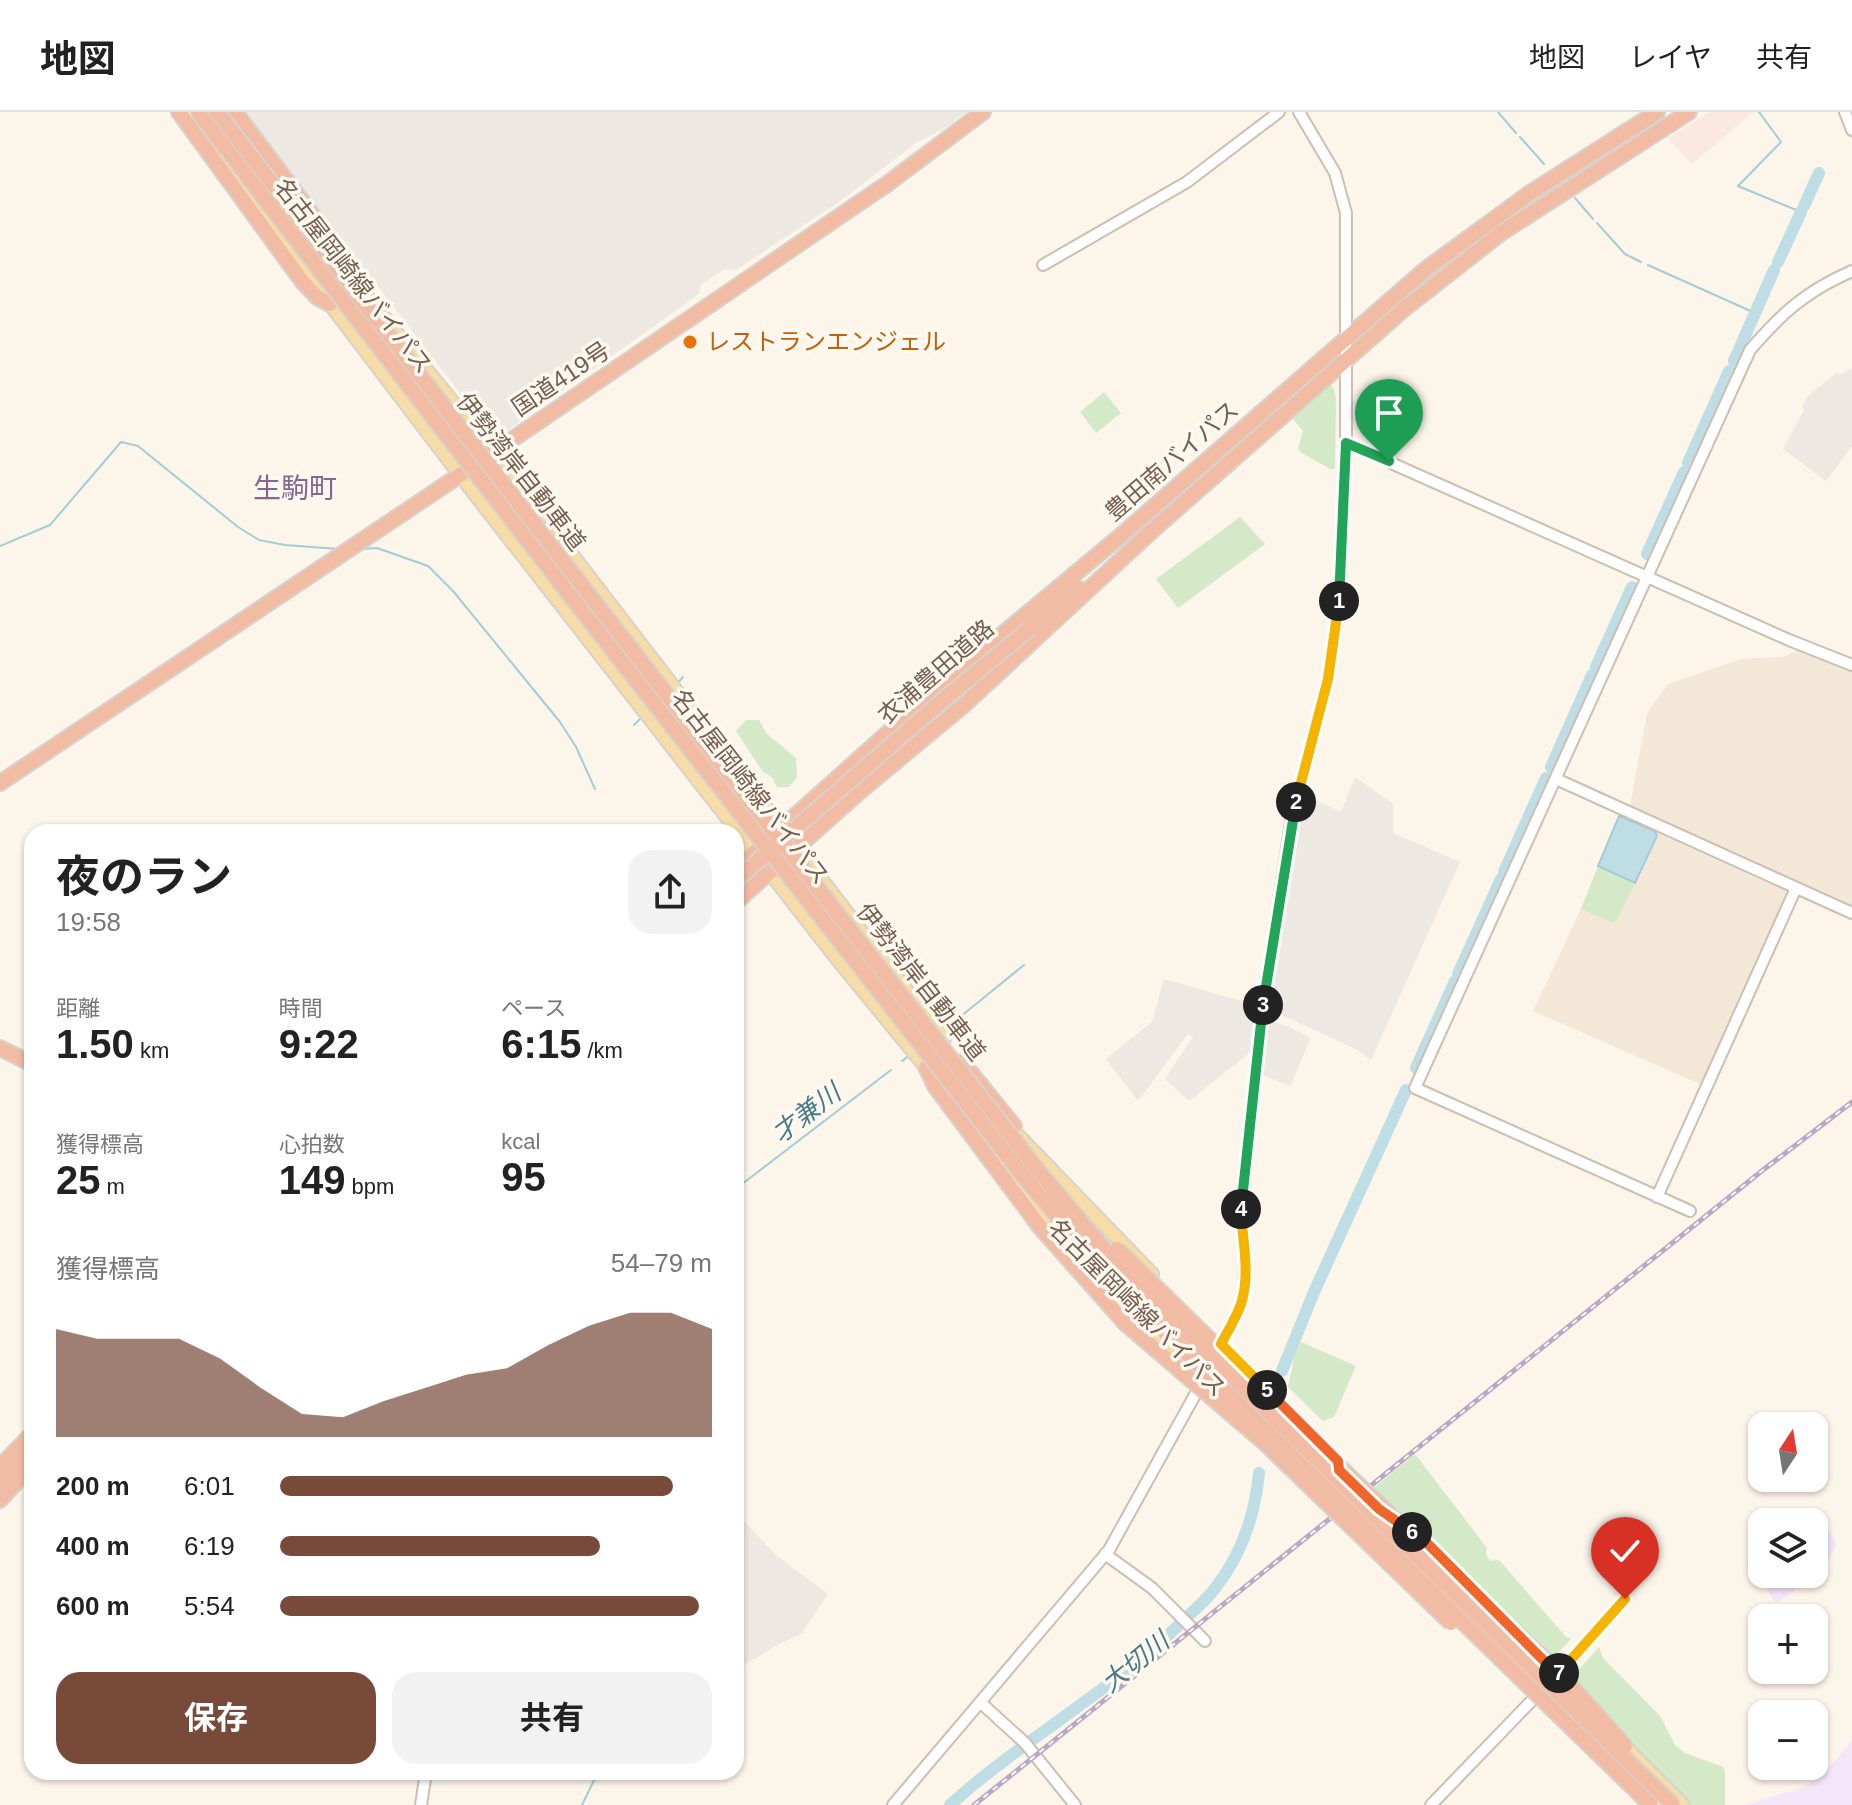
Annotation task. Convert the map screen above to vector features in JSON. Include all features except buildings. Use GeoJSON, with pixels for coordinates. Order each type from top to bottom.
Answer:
{"type":"FeatureCollection","features":[{"type":"Feature","properties":{"kind":"highway"},"geometry":{"type":"LineString","coordinates":[[179,112],[302,281],[317,297],[330,304]]}},
{"type":"Feature","properties":{"kind":"highway","name":"伊勢湾岸自動車道"},"geometry":{"type":"LineString","coordinates":[[198,112],[588,619],[1072,1234],[1130,1298],[1533,1696],[1649,1805]]}},
{"type":"Feature","properties":{"kind":"highway","name":"伊勢湾岸自動車道"},"geometry":{"type":"LineString","coordinates":[[217,112],[1036,1168],[1103,1248],[1208,1354],[1678,1805]]}},
{"type":"Feature","properties":{"kind":"highway"},"geometry":{"type":"LineString","coordinates":[[235,112],[350,265],[355,281]]}},
{"type":"Feature","properties":{"kind":"highway","name":"国道419号"},"geometry":{"type":"LineString","coordinates":[[0,783],[887,184],[983,112]]}},
{"type":"Feature","properties":{"kind":"highway","name":"豊田南バイパス"},"geometry":{"type":"LineString","coordinates":[[744,865],[755,852],[953,675],[1243,429],[1348,333],[1480,228],[1657,112]]}},
{"type":"Feature","properties":{"kind":"highway","name":"豊田南バイパス"},"geometry":{"type":"LineString","coordinates":[[744,895],[1006,667],[1128,552],[1451,270],[1501,233],[1689,112]]}},
{"type":"Feature","properties":{"kind":"highway"},"geometry":{"type":"LineString","coordinates":[[1348,333],[1366,331],[1413,290],[1451,270]]}},
{"type":"Feature","properties":{"kind":"highway"},"geometry":{"type":"LineString","coordinates":[[1243,429],[1282,406],[1330,365],[1336,362],[1345,364]]}},
{"type":"Feature","properties":{"kind":"highway","name":"衣浦豊田道路"},"geometry":{"type":"LineString","coordinates":[[744,868],[1027,627],[1135,531],[1162,499]]}},
{"type":"Feature","properties":{"kind":"highway","name":"衣浦豊田道路"},"geometry":{"type":"LineString","coordinates":[[1027,627],[1154,529]]}},
{"type":"Feature","properties":{"kind":"highway"},"geometry":{"type":"LineString","coordinates":[[947,1043],[1010,1125],[1120,1252],[1352,1479],[1561,1675],[1678,1805]]}},
{"type":"Feature","properties":{"kind":"highway"},"geometry":{"type":"LineString","coordinates":[[0,1046],[24,1058]]}},
{"type":"Feature","properties":{"kind":"highway"},"geometry":{"type":"LineString","coordinates":[[926,1067],[935,1086],[981,1142],[1040,1227],[1126,1324],[1266,1444],[1422,1596],[1533,1696]]}},
{"type":"Feature","properties":{"kind":"highway"},"geometry":{"type":"LineString","coordinates":[[2,1465],[24,1442]]}},
{"type":"Feature","properties":{"kind":"highway"},"geometry":{"type":"LineString","coordinates":[[2,1465],[24,1455]]}},
{"type":"Feature","properties":{"kind":"highway"},"geometry":{"type":"LineString","coordinates":[[0,1482],[24,1457]]}},
{"type":"Feature","properties":{"kind":"highway"},"geometry":{"type":"LineString","coordinates":[[0,1498],[24,1472]]}},
{"type":"Feature","properties":{"kind":"main road","name":"名古屋岡崎線バイパス"},"geometry":{"type":"LineString","coordinates":[[190,112],[460,475],[733,824]]}},
{"type":"Feature","properties":{"kind":"main road","name":"名古屋岡崎線バイパス"},"geometry":{"type":"LineString","coordinates":[[225,112],[355,281],[493,452],[947,1043]]}},
{"type":"Feature","properties":{"kind":"main road","name":"名古屋岡崎線バイパス"},"geometry":{"type":"LineString","coordinates":[[744,838],[926,1067]]}},
{"type":"Feature","properties":{"kind":"main road","name":"名古屋岡崎線バイパス"},"geometry":{"type":"LineString","coordinates":[[1010,1125],[1099,1236],[1556,1676],[1678,1805]]}},
{"type":"Feature","properties":{"kind":"main road"},"geometry":{"type":"LineString","coordinates":[[1010,1125],[1338,1461],[1339,1470]]}},
{"type":"Feature","properties":{"kind":"main road","name":"名古屋岡崎線バイパス"},"geometry":{"type":"LineString","coordinates":[[981,1142],[1069,1243],[1162,1339],[1328,1494],[1533,1696]]}},
{"type":"Feature","properties":{"kind":"main road"},"geometry":{"type":"LineString","coordinates":[[981,1142],[1023,1199],[1103,1290],[1299,1473],[1328,1494]]}},
{"type":"Feature","properties":{"kind":"street"},"geometry":{"type":"LineString","coordinates":[[1043,265],[1187,182],[1279,112]]}},
{"type":"Feature","properties":{"kind":"street"},"geometry":{"type":"LineString","coordinates":[[893,1805],[1105,1554],[1201,1383],[1241,1303],[1245,1258],[1241,1201],[1243,1171],[1263,1004],[1289,833],[1328,679],[1335,638],[1346,443],[1345,364],[1348,333],[1344,201],[1335,173],[1299,112]]}},
{"type":"Feature","properties":{"kind":"street"},"geometry":{"type":"LineString","coordinates":[[1845,112],[1852,130]]}},
{"type":"Feature","properties":{"kind":"street"},"geometry":{"type":"LineString","coordinates":[[1690,1211],[1415,1088],[1750,350],[1781,313],[1825,284],[1852,271]]}},
{"type":"Feature","properties":{"kind":"street"},"geometry":{"type":"LineString","coordinates":[[1346,443],[1852,665]]}},
{"type":"Feature","properties":{"kind":"street"},"geometry":{"type":"LineString","coordinates":[[1556,779],[1852,913]]}},
{"type":"Feature","properties":{"kind":"street"},"geometry":{"type":"LineString","coordinates":[[1657,1197],[1796,888]]}},
{"type":"Feature","properties":{"kind":"street"},"geometry":{"type":"LineString","coordinates":[[1105,1554],[1152,1588],[1205,1641]]}},
{"type":"Feature","properties":{"kind":"street"},"geometry":{"type":"LineString","coordinates":[[1431,1805],[1533,1696],[1556,1676],[1625,1599]]}},
{"type":"Feature","properties":{"kind":"street"},"geometry":{"type":"LineString","coordinates":[[980,1702],[1027,1746],[1075,1805]]}},
{"type":"Feature","properties":{"kind":"street"},"geometry":{"type":"LineString","coordinates":[[421,1805],[425,1780]]}},
{"type":"Feature","properties":{"kind":"shaded area"},"geometry":{"type":"Polygon","coordinates":[[[244,112],[966,112],[942,130],[917,142],[839,202],[736,270],[725,269],[701,284],[699,294],[501,435],[487,428],[244,112]]]}},
{"type":"Feature","properties":{"kind":"shaded area"},"geometry":{"type":"Polygon","coordinates":[[[1710,112],[1753,112],[1692,164],[1668,138],[1710,112]]]}},
{"type":"Feature","properties":{"kind":"shaded area"},"geometry":{"type":"Polygon","coordinates":[[[1852,368],[1852,446],[1826,481],[1783,449],[1804,410],[1807,397],[1837,372],[1840,375],[1852,368]]]}},
{"type":"Feature","properties":{"kind":"shaded area"},"geometry":{"type":"Polygon","coordinates":[[[1798,649],[1852,671],[1852,909],[1630,807],[1647,713],[1668,684],[1741,659],[1784,657],[1798,649]]]}},
{"type":"Feature","properties":{"kind":"shaded area"},"geometry":{"type":"Polygon","coordinates":[[[1355,777],[1393,804],[1393,833],[1460,862],[1371,1060],[1356,1049],[1271,1010],[1268,1004],[1294,824],[1302,794],[1341,812],[1355,777]]]}},
{"type":"Feature","properties":{"kind":"shaded area"},"geometry":{"type":"Polygon","coordinates":[[[1619,816],[1785,890],[1787,896],[1702,1085],[1533,1011],[1581,909],[1619,816]]]}},
{"type":"Feature","properties":{"kind":"shaded area"},"geometry":{"type":"Polygon","coordinates":[[[1164,979],[1259,1006],[1253,1050],[1189,1101],[1165,1079],[1193,1037],[1188,1034],[1138,1101],[1106,1059],[1152,1022],[1164,979]]]}},
{"type":"Feature","properties":{"kind":"shaded area"},"geometry":{"type":"Polygon","coordinates":[[[1267,1020],[1311,1038],[1290,1086],[1258,1073],[1267,1020]]]}},
{"type":"Feature","properties":{"kind":"shaded area"},"geometry":{"type":"Polygon","coordinates":[[[744,1521],[777,1556],[828,1594],[801,1634],[744,1665],[744,1521]]]}},
{"type":"Feature","properties":{"kind":"shaded area"},"geometry":{"type":"Polygon","coordinates":[[[1828,1530],[1837,1544],[1828,1559],[1828,1530]]]}},
{"type":"Feature","properties":{"kind":"shaded area"},"geometry":{"type":"Polygon","coordinates":[[[1766,1588],[1798,1588],[1778,1602],[1774,1601],[1766,1588]]]}},
{"type":"Feature","properties":{"kind":"shaded area"},"geometry":{"type":"Polygon","coordinates":[[[1852,1740],[1852,1805],[1746,1805],[1804,1787],[1815,1780],[1828,1780],[1828,1769],[1852,1740]]]}},
{"type":"Feature","properties":{"kind":"green space"},"geometry":{"type":"Polygon","coordinates":[[[1328,385],[1333,387],[1336,398],[1335,468],[1332,470],[1300,452],[1298,448],[1303,431],[1293,419],[1328,385]]]}},
{"type":"Feature","properties":{"kind":"green space"},"geometry":{"type":"Polygon","coordinates":[[[1104,392],[1121,413],[1096,433],[1080,412],[1104,392]]]}},
{"type":"Feature","properties":{"kind":"green space"},"geometry":{"type":"Polygon","coordinates":[[[1240,517],[1265,544],[1178,608],[1156,579],[1240,517]]]}},
{"type":"Feature","properties":{"kind":"green space"},"geometry":{"type":"Polygon","coordinates":[[[746,720],[759,720],[766,733],[796,758],[797,777],[789,787],[777,787],[772,777],[763,772],[736,731],[746,720]]]}},
{"type":"Feature","properties":{"kind":"green space"},"geometry":{"type":"Polygon","coordinates":[[[1598,866],[1635,883],[1613,923],[1581,909],[1598,866]]]}},
{"type":"Feature","properties":{"kind":"green space"},"geometry":{"type":"Polygon","coordinates":[[[1301,1342],[1356,1366],[1334,1417],[1323,1421],[1288,1387],[1295,1354],[1301,1342]]]}},
{"type":"Feature","properties":{"kind":"green space"},"geometry":{"type":"Polygon","coordinates":[[[1415,1454],[1487,1548],[1486,1555],[1490,1561],[1499,1560],[1571,1639],[1557,1654],[1542,1654],[1429,1539],[1405,1523],[1370,1491],[1415,1454]]]}},
{"type":"Feature","properties":{"kind":"green space"},"geometry":{"type":"Polygon","coordinates":[[[1599,1647],[1603,1658],[1660,1716],[1675,1745],[1685,1753],[1723,1767],[1725,1805],[1680,1805],[1572,1689],[1573,1676],[1599,1647]]]}},
{"type":"Feature","properties":{"kind":"water"},"geometry":{"type":"Polygon","coordinates":[[[1619,816],[1655,831],[1657,836],[1635,883],[1598,866],[1619,816]]]}},
{"type":"Feature","properties":{"kind":"waterway"},"geometry":{"type":"LineString","coordinates":[[1498,112],[1516,133]]}},
{"type":"Feature","properties":{"kind":"waterway"},"geometry":{"type":"LineString","coordinates":[[1759,112],[1781,142],[1738,186],[1801,212]]}},
{"type":"Feature","properties":{"kind":"waterway"},"geometry":{"type":"LineString","coordinates":[[1520,137],[1544,164]]}},
{"type":"Feature","properties":{"kind":"waterway","name":"大切川"},"geometry":{"type":"LineString","coordinates":[[1804,206],[1819,173]]}},
{"type":"Feature","properties":{"kind":"waterway"},"geometry":{"type":"LineString","coordinates":[[1575,198],[1593,219]]}},
{"type":"Feature","properties":{"kind":"waterway","name":"大切川"},"geometry":{"type":"LineString","coordinates":[[1778,262],[1801,212]]}},
{"type":"Feature","properties":{"kind":"waterway"},"geometry":{"type":"LineString","coordinates":[[1597,223],[1625,254],[1641,262]]}},
{"type":"Feature","properties":{"kind":"waterway"},"geometry":{"type":"LineString","coordinates":[[1648,265],[1755,313]]}},
{"type":"Feature","properties":{"kind":"waterway","name":"大切川"},"geometry":{"type":"LineString","coordinates":[[1734,361],[1774,270]]}},
{"type":"Feature","properties":{"kind":"waterway","name":"大切川"},"geometry":{"type":"LineString","coordinates":[[1688,463],[1729,371]]}},
{"type":"Feature","properties":{"kind":"waterway"},"geometry":{"type":"LineString","coordinates":[[0,546],[50,525],[121,442],[138,446],[238,527],[259,540],[339,549]]}},
{"type":"Feature","properties":{"kind":"waterway","name":"大切川"},"geometry":{"type":"LineString","coordinates":[[1647,554],[1684,472]]}},
{"type":"Feature","properties":{"kind":"waterway"},"geometry":{"type":"LineString","coordinates":[[361,549],[377,548],[428,566],[453,591],[560,722],[576,747],[595,789]]}},
{"type":"Feature","properties":{"kind":"waterway","name":"大切川"},"geometry":{"type":"LineString","coordinates":[[1596,667],[1632,587]]}},
{"type":"Feature","properties":{"kind":"waterway","name":"大切川"},"geometry":{"type":"LineString","coordinates":[[1551,767],[1592,675]]}},
{"type":"Feature","properties":{"kind":"waterway"},"geometry":{"type":"LineString","coordinates":[[676,685],[683,677]]}},
{"type":"Feature","properties":{"kind":"waterway"},"geometry":{"type":"LineString","coordinates":[[634,725],[642,717]]}},
{"type":"Feature","properties":{"kind":"waterway","name":"大切川"},"geometry":{"type":"LineString","coordinates":[[1504,872],[1546,778]]}},
{"type":"Feature","properties":{"kind":"waterway","name":"大切川"},"geometry":{"type":"LineString","coordinates":[[1458,974],[1501,879]]}},
{"type":"Feature","properties":{"kind":"waterway","name":"才兼川"},"geometry":{"type":"LineString","coordinates":[[960,1017],[1024,965]]}},
{"type":"Feature","properties":{"kind":"waterway","name":"大切川"},"geometry":{"type":"LineString","coordinates":[[1416,1068],[1455,981]]}},
{"type":"Feature","properties":{"kind":"waterway","name":"才兼川"},"geometry":{"type":"LineString","coordinates":[[902,1061],[910,1055]]}},
{"type":"Feature","properties":{"kind":"waterway","name":"才兼川"},"geometry":{"type":"LineString","coordinates":[[744,1182],[891,1070]]}},
{"type":"Feature","properties":{"kind":"waterway","name":"大切川"},"geometry":{"type":"LineString","coordinates":[[1282,1371],[1314,1292],[1406,1090]]}},
{"type":"Feature","properties":{"kind":"waterway","name":"大切川"},"geometry":{"type":"LineString","coordinates":[[950,1805],[1007,1758],[1155,1647],[1208,1596],[1240,1547],[1254,1503],[1259,1473]]}},
{"type":"Feature","properties":{"kind":"waterway","name":"才兼川"},"geometry":{"type":"LineString","coordinates":[[582,1805],[594,1780]]}},
{"type":"Feature","properties":{"kind":"railway"},"geometry":{"type":"LineString","coordinates":[[974,1805],[1763,1170],[1852,1102]]}},
{"type":"Feature","properties":{"kind":"place","name":"レストランエンジェル"},"geometry":{"type":"Point","coordinates":[690,342]}},
{"type":"Feature","properties":{"kind":"district","name":"生駒町"},"geometry":{"type":"Point","coordinates":[295,488]}},
{"type":"Feature","properties":{"kind":"route"},"geometry":{"type":"LineString","coordinates":[[1389,461],[1346,443],[1339,610],[1328,679],[1287,843],[1243,1171],[1244,1289],[1241,1303],[1221,1344],[1338,1461],[1339,1470],[1379,1509],[1427,1543],[1557,1674],[1625,1599]]}}]}
